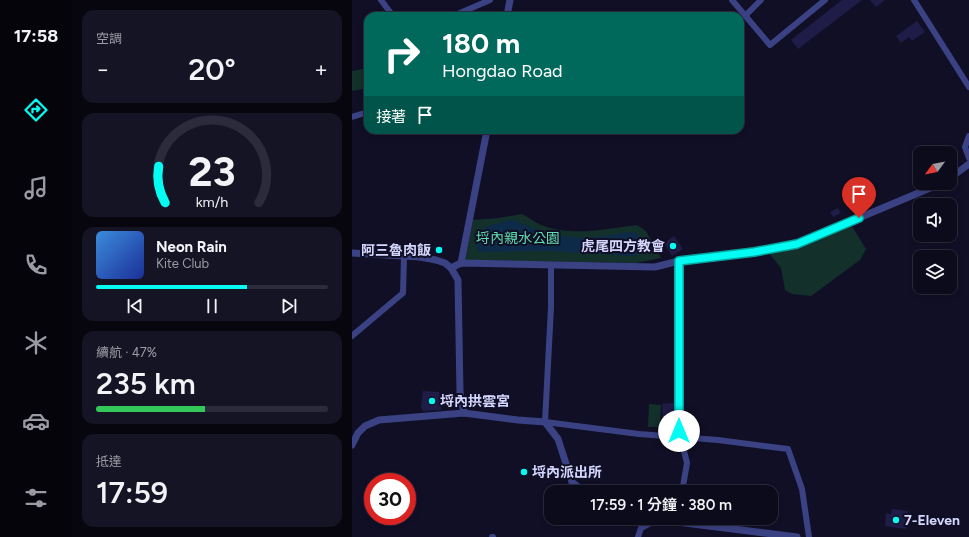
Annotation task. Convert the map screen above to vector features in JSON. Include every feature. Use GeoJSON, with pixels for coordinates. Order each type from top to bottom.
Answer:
{"type":"FeatureCollection","features":[{"type":"Feature","properties":{"kind":"street"},"geometry":{"type":"LineString","coordinates":[[381,0],[390,12]]}},
{"type":"Feature","properties":{"kind":"street"},"geometry":{"type":"LineString","coordinates":[[462,12],[490,0]]}},
{"type":"Feature","properties":{"kind":"street"},"geometry":{"type":"LineString","coordinates":[[508,12],[510,0]]}},
{"type":"Feature","properties":{"kind":"street"},"geometry":{"type":"LineString","coordinates":[[732,0],[742,12]]}},
{"type":"Feature","properties":{"kind":"street"},"geometry":{"type":"LineString","coordinates":[[761,0],[745,16],[770,45],[825,0]]}},
{"type":"Feature","properties":{"kind":"street"},"geometry":{"type":"LineString","coordinates":[[914,0],[969,88]]}},
{"type":"Feature","properties":{"kind":"street"},"geometry":{"type":"LineString","coordinates":[[352,117],[364,113]]}},
{"type":"Feature","properties":{"kind":"street"},"geometry":{"type":"LineString","coordinates":[[461,263],[486,134]]}},
{"type":"Feature","properties":{"kind":"street"},"geometry":{"type":"LineString","coordinates":[[969,136],[965,147],[969,158]]}},
{"type":"Feature","properties":{"kind":"street"},"geometry":{"type":"LineString","coordinates":[[957,173],[969,164]]}},
{"type":"Feature","properties":{"kind":"street"},"geometry":{"type":"LineString","coordinates":[[451,268],[461,263],[654,267],[679,261],[754,252],[797,244],[925,190]]}},
{"type":"Feature","properties":{"kind":"street"},"geometry":{"type":"LineString","coordinates":[[352,253],[420,257],[445,263],[451,268],[458,280],[460,392],[464,413]]}},
{"type":"Feature","properties":{"kind":"street"},"geometry":{"type":"LineString","coordinates":[[352,336],[403,293],[404,257]]}},
{"type":"Feature","properties":{"kind":"street"},"geometry":{"type":"LineString","coordinates":[[679,261],[680,438],[687,463],[683,485]]}},
{"type":"Feature","properties":{"kind":"street"},"geometry":{"type":"LineString","coordinates":[[551,265],[551,307],[546,422],[558,438],[572,482],[576,485]]}},
{"type":"Feature","properties":{"kind":"street"},"geometry":{"type":"LineString","coordinates":[[352,445],[358,433],[365,426],[379,420],[464,413],[680,438],[718,440],[788,449],[802,489],[809,537]]}},
{"type":"Feature","properties":{"kind":"street"},"geometry":{"type":"LineString","coordinates":[[638,537],[641,528],[647,525]]}},
{"type":"Feature","properties":{"kind":"street"},"geometry":{"type":"LineString","coordinates":[[712,525],[797,537]]}},
{"type":"Feature","properties":{"kind":"green space"},"geometry":{"type":"Polygon","coordinates":[[[364,69],[364,89],[352,91],[352,71],[364,69]]]}},
{"type":"Feature","properties":{"kind":"green space","name":"埒內親水公園"},"geometry":{"type":"Polygon","coordinates":[[[522,214],[541,225],[565,231],[601,230],[637,225],[646,231],[661,258],[636,263],[465,260],[473,220],[522,214]]]}},
{"type":"Feature","properties":{"kind":"green space"},"geometry":{"type":"Polygon","coordinates":[[[851,225],[866,249],[860,260],[811,296],[792,294],[785,290],[781,268],[768,252],[797,247],[851,225]]]}},
{"type":"Feature","properties":{"kind":"green space"},"geometry":{"type":"Polygon","coordinates":[[[649,404],[661,405],[660,427],[648,427],[649,404]]]}},
{"type":"Feature","properties":{"kind":"water"},"geometry":{"type":"Polygon","coordinates":[[[509,220],[516,221],[555,235],[587,238],[637,233],[643,245],[642,252],[634,256],[546,251],[479,252],[477,249],[477,234],[488,227],[509,220]],[[511,229],[505,233],[504,239],[509,243],[521,241],[521,235],[518,230],[511,229]]]}},
{"type":"Feature","properties":{"kind":"building"},"geometry":{"type":"Polygon","coordinates":[[[842,0],[862,0],[798,49],[791,40],[842,0]]]}},
{"type":"Feature","properties":{"kind":"building"},"geometry":{"type":"Polygon","coordinates":[[[870,0],[885,0],[876,7],[870,0]]]}},
{"type":"Feature","properties":{"kind":"building"},"geometry":{"type":"Polygon","coordinates":[[[917,21],[925,32],[912,41],[909,37],[901,43],[896,36],[917,21]]]}},
{"type":"Feature","properties":{"kind":"building"},"geometry":{"type":"Polygon","coordinates":[[[838,208],[841,213],[833,217],[830,212],[838,208]]]}},
{"type":"Feature","properties":{"kind":"building","name":"虎尾四方教會"},"geometry":{"type":"Polygon","coordinates":[[[674,236],[683,249],[672,256],[664,243],[674,236]]]}},
{"type":"Feature","properties":{"kind":"building","name":"埒內拱雲宮"},"geometry":{"type":"Polygon","coordinates":[[[423,391],[439,392],[439,395],[443,396],[441,410],[423,411],[421,407],[423,391]]]}},
{"type":"Feature","properties":{"kind":"building"},"geometry":{"type":"Polygon","coordinates":[[[674,403],[674,421],[663,421],[662,404],[674,403]]]}},
{"type":"Feature","properties":{"kind":"building","name":"7-Eleven"},"geometry":{"type":"Polygon","coordinates":[[[892,509],[908,511],[906,529],[885,526],[886,513],[891,514],[892,509]]]}},
{"type":"Feature","properties":{"kind":"place","name":"虎尾四方教會"},"geometry":{"type":"Point","coordinates":[673,246]}},
{"type":"Feature","properties":{"kind":"place","name":"阿三魯肉飯"},"geometry":{"type":"Point","coordinates":[439,250]}},
{"type":"Feature","properties":{"kind":"place","name":"埒內拱雲宮"},"geometry":{"type":"Point","coordinates":[432,401]}},
{"type":"Feature","properties":{"kind":"place","name":"埒內派出所"},"geometry":{"type":"Point","coordinates":[524,472]}},
{"type":"Feature","properties":{"kind":"place","name":"7-Eleven"},"geometry":{"type":"Point","coordinates":[896,520]}},
{"type":"Feature","properties":{"kind":"route"},"geometry":{"type":"LineString","coordinates":[[679,431],[679,261],[754,252],[797,244],[859,218]]}}]}
